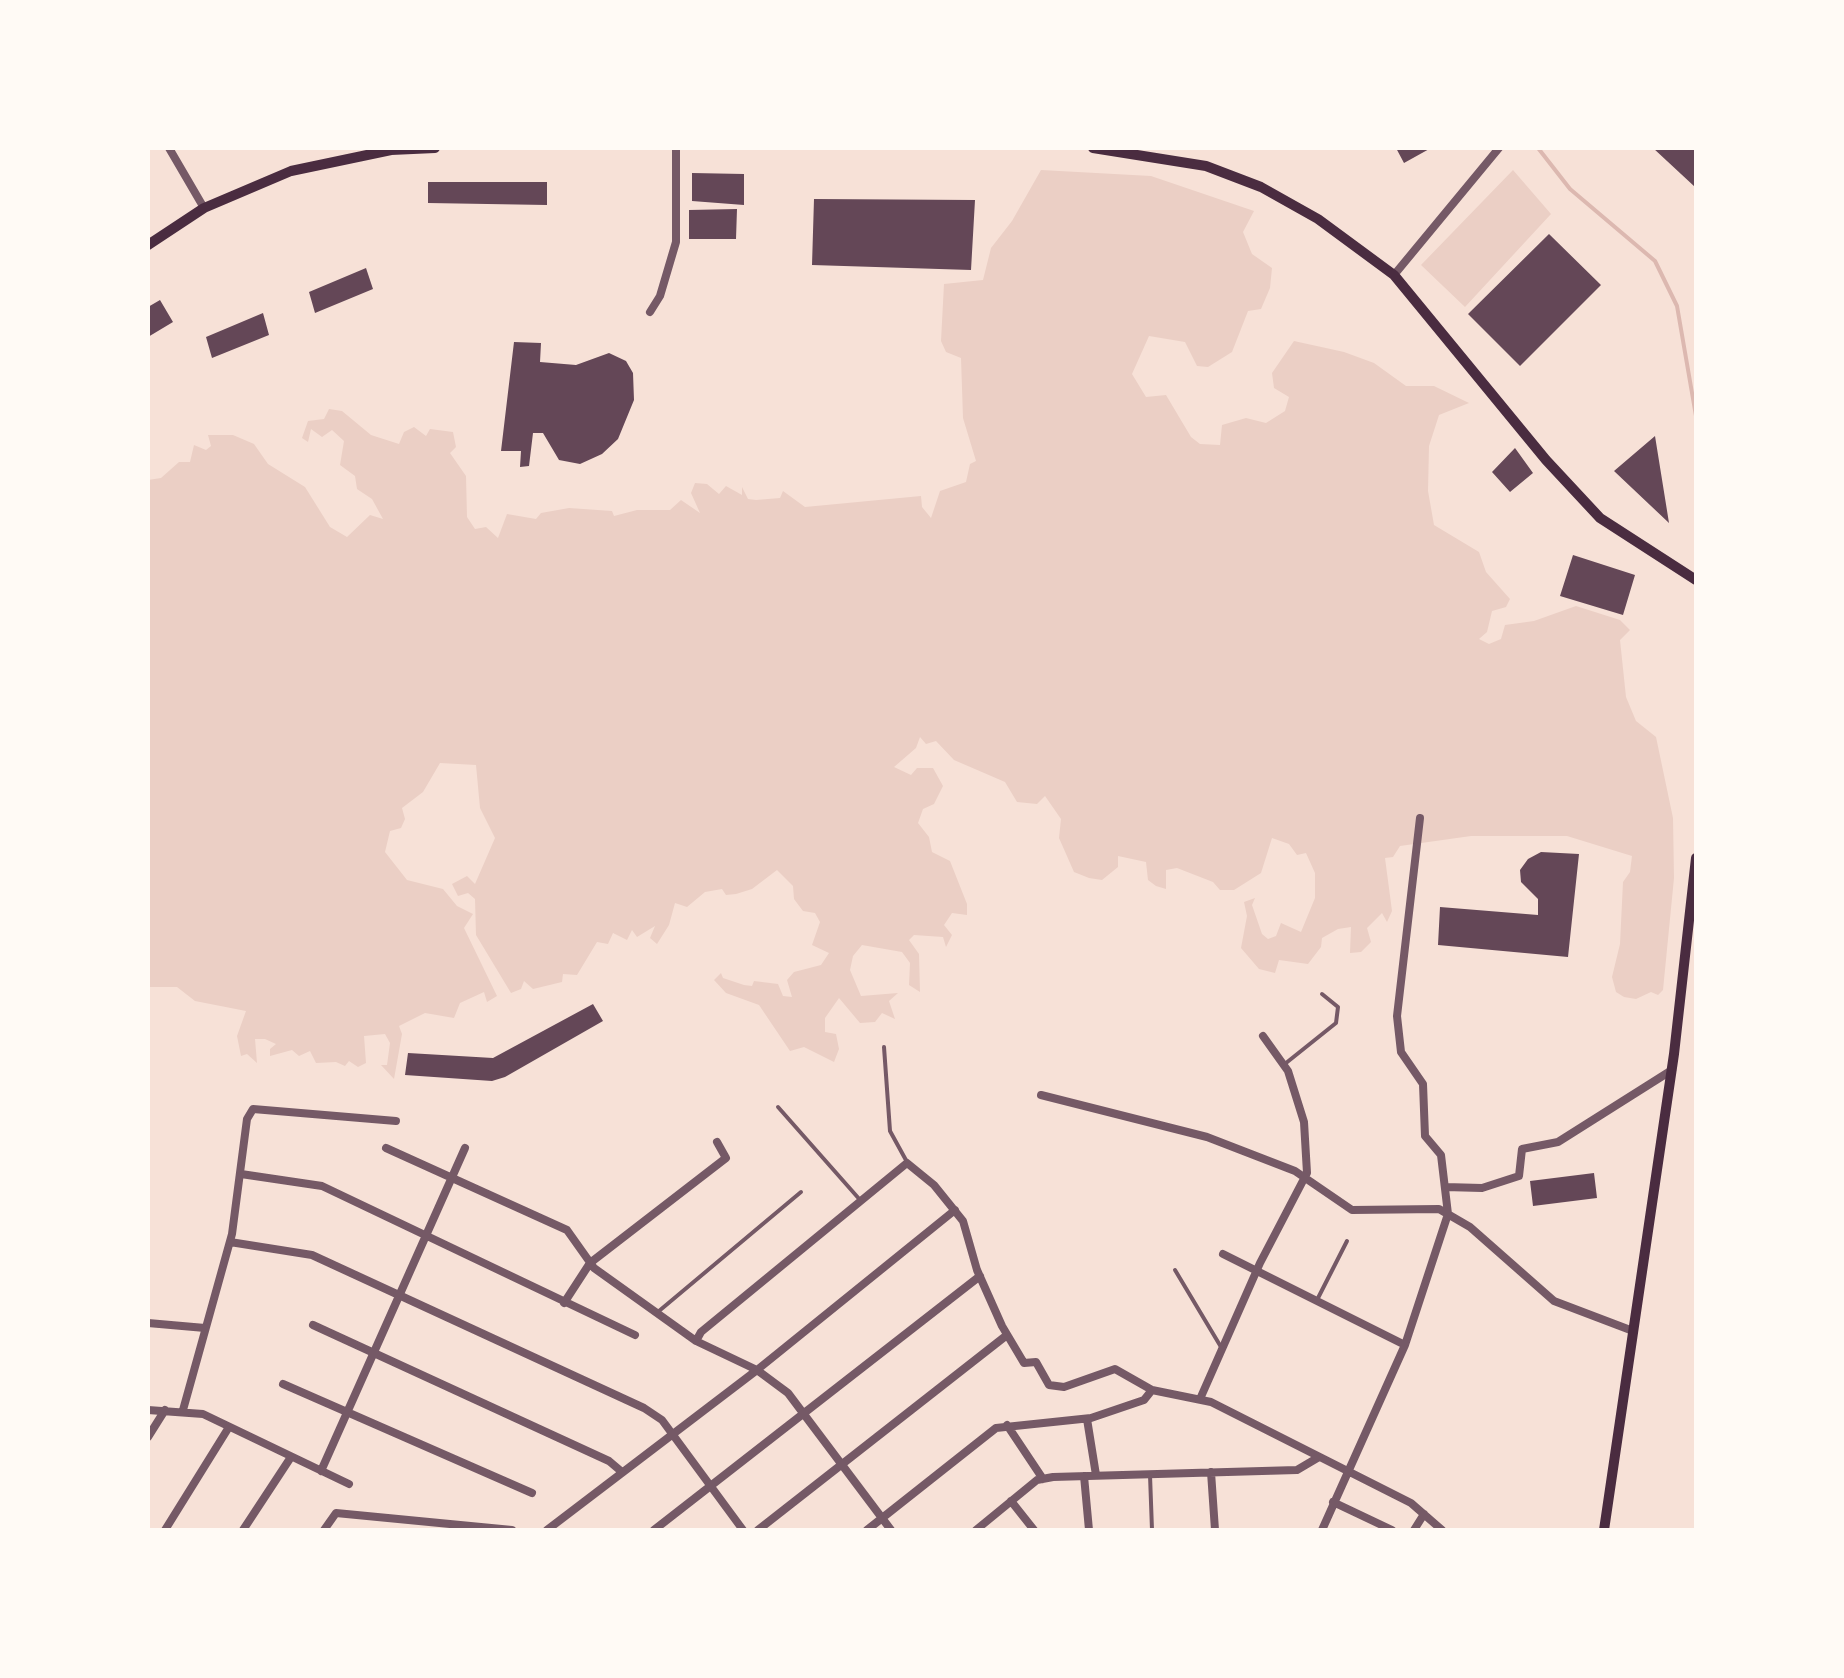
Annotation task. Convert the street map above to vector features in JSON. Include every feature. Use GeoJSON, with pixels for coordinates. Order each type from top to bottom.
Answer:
{"type":"FeatureCollection","features":[{"type":"Feature","properties":{"kind":"main road"},"geometry":{"type":"LineString","coordinates":[[148,246],[204,208],[291,171],[391,150],[435,148]]}},
{"type":"Feature","properties":{"kind":"main road"},"geometry":{"type":"LineString","coordinates":[[1093,148],[1206,166],[1261,186],[1318,218],[1394,276],[1546,460],[1600,518],[1696,580]]}},
{"type":"Feature","properties":{"kind":"main road"},"geometry":{"type":"LineString","coordinates":[[1604,1530],[1672,1070],[1696,858]]}},
{"type":"Feature","properties":{"kind":"street"},"geometry":{"type":"LineString","coordinates":[[169,148],[204,208]]}},
{"type":"Feature","properties":{"kind":"street"},"geometry":{"type":"LineString","coordinates":[[650,312],[660,296],[676,242],[676,148]]}},
{"type":"Feature","properties":{"kind":"street"},"geometry":{"type":"LineString","coordinates":[[1394,276],[1498,149]]}},
{"type":"Feature","properties":{"kind":"street"},"geometry":{"type":"LineString","coordinates":[[1322,1530],[1405,1345],[1448,1214],[1441,1155],[1426,1136],[1423,1084],[1401,1052],[1397,1016],[1420,818]]}},
{"type":"Feature","properties":{"kind":"street"},"geometry":{"type":"LineString","coordinates":[[1200,1400],[1260,1272],[1260,1263],[1304,1178],[1304,1122],[1284,1065],[1264,1036]]}},
{"type":"Feature","properties":{"kind":"street"},"geometry":{"type":"LineString","coordinates":[[1445,1187],[1482,1188],[1519,1176],[1522,1149],[1558,1142],[1672,1070]]}},
{"type":"Feature","properties":{"kind":"street"},"geometry":{"type":"LineString","coordinates":[[1042,1095],[1207,1138],[1304,1178],[1352,1210],[1439,1209],[1470,1227],[1554,1301],[1633,1330]]}},
{"type":"Feature","properties":{"kind":"street"},"geometry":{"type":"LineString","coordinates":[[183,1410],[230,1242],[246,1118],[253,1108],[396,1121]]}},
{"type":"Feature","properties":{"kind":"street"},"geometry":{"type":"LineString","coordinates":[[564,1303],[590,1263],[726,1158],[718,1142]]}},
{"type":"Feature","properties":{"kind":"street"},"geometry":{"type":"LineString","coordinates":[[386,1148],[567,1230],[590,1263],[656,1314],[696,1341],[757,1370],[788,1394],[891,1530]]}},
{"type":"Feature","properties":{"kind":"street"},"geometry":{"type":"LineString","coordinates":[[321,1470],[464,1148]]}},
{"type":"Feature","properties":{"kind":"street"},"geometry":{"type":"LineString","coordinates":[[696,1341],[701,1332],[907,1163],[964,1222],[980,1276],[1007,1335],[1024,1363],[1036,1362],[1049,1385],[1064,1387],[1115,1369],[1152,1390],[1200,1400],[1348,1472],[1424,1514],[1442,1530]]}},
{"type":"Feature","properties":{"kind":"street"},"geometry":{"type":"LineString","coordinates":[[241,1174],[329,1190],[635,1336]]}},
{"type":"Feature","properties":{"kind":"street"},"geometry":{"type":"LineString","coordinates":[[546,1530],[757,1370],[955,1210]]}},
{"type":"Feature","properties":{"kind":"street"},"geometry":{"type":"LineString","coordinates":[[230,1242],[312,1255],[644,1408],[671,1433],[743,1530]]}},
{"type":"Feature","properties":{"kind":"street"},"geometry":{"type":"LineString","coordinates":[[1223,1254],[1405,1345]]}},
{"type":"Feature","properties":{"kind":"street"},"geometry":{"type":"LineString","coordinates":[[654,1530],[980,1276]]}},
{"type":"Feature","properties":{"kind":"street"},"geometry":{"type":"LineString","coordinates":[[148,1323],[205,1328]]}},
{"type":"Feature","properties":{"kind":"street"},"geometry":{"type":"LineString","coordinates":[[313,1324],[609,1461],[622,1472]]}},
{"type":"Feature","properties":{"kind":"street"},"geometry":{"type":"LineString","coordinates":[[758,1530],[1007,1335]]}},
{"type":"Feature","properties":{"kind":"street"},"geometry":{"type":"LineString","coordinates":[[283,1384],[532,1493]]}},
{"type":"Feature","properties":{"kind":"street"},"geometry":{"type":"LineString","coordinates":[[867,1530],[996,1428],[1087,1419],[1144,1400],[1152,1390]]}},
{"type":"Feature","properties":{"kind":"street"},"geometry":{"type":"LineString","coordinates":[[148,1410],[183,1410],[229,1427],[349,1484]]}},
{"type":"Feature","properties":{"kind":"street"},"geometry":{"type":"LineString","coordinates":[[148,1437],[165,1410]]}},
{"type":"Feature","properties":{"kind":"street"},"geometry":{"type":"LineString","coordinates":[[1087,1419],[1096,1475]]}},
{"type":"Feature","properties":{"kind":"street"},"geometry":{"type":"LineString","coordinates":[[1007,1425],[1044,1479]]}},
{"type":"Feature","properties":{"kind":"street"},"geometry":{"type":"LineString","coordinates":[[165,1530],[229,1427]]}},
{"type":"Feature","properties":{"kind":"street"},"geometry":{"type":"LineString","coordinates":[[243,1530],[291,1456]]}},
{"type":"Feature","properties":{"kind":"street"},"geometry":{"type":"LineString","coordinates":[[976,1530],[1044,1479],[1297,1470],[1318,1457]]}},
{"type":"Feature","properties":{"kind":"street"},"geometry":{"type":"LineString","coordinates":[[1210,1472],[1215,1530]]}},
{"type":"Feature","properties":{"kind":"street"},"geometry":{"type":"LineString","coordinates":[[1084,1476],[1089,1530]]}},
{"type":"Feature","properties":{"kind":"street"},"geometry":{"type":"LineString","coordinates":[[1011,1501],[1034,1530]]}},
{"type":"Feature","properties":{"kind":"street"},"geometry":{"type":"LineString","coordinates":[[1333,1502],[1392,1530]]}},
{"type":"Feature","properties":{"kind":"street"},"geometry":{"type":"LineString","coordinates":[[324,1530],[336,1513],[512,1530]]}},
{"type":"Feature","properties":{"kind":"street"},"geometry":{"type":"LineString","coordinates":[[1414,1530],[1424,1514]]}},
{"type":"Feature","properties":{"kind":"lane"},"geometry":{"type":"LineString","coordinates":[[1284,1065],[1336,1023],[1338,1007],[1322,994]]}},
{"type":"Feature","properties":{"kind":"lane"},"geometry":{"type":"LineString","coordinates":[[884,1046],[890,1131],[907,1163]]}},
{"type":"Feature","properties":{"kind":"lane"},"geometry":{"type":"LineString","coordinates":[[778,1107],[861,1201]]}},
{"type":"Feature","properties":{"kind":"lane"},"geometry":{"type":"LineString","coordinates":[[656,1314],[801,1192]]}},
{"type":"Feature","properties":{"kind":"lane"},"geometry":{"type":"LineString","coordinates":[[1317,1301],[1347,1242]]}},
{"type":"Feature","properties":{"kind":"lane"},"geometry":{"type":"LineString","coordinates":[[1175,1270],[1222,1348]]}},
{"type":"Feature","properties":{"kind":"lane"},"geometry":{"type":"LineString","coordinates":[[1150,1474],[1152,1530]]}},
{"type":"Feature","properties":{"kind":"shaded area"},"geometry":{"type":"Polygon","coordinates":[[[1041,170],[1151,176],[1254,211],[1243,232],[1252,254],[1272,268],[1270,288],[1261,309],[1248,311],[1232,352],[1208,367],[1197,366],[1185,342],[1149,336],[1132,374],[1146,397],[1166,395],[1191,437],[1200,444],[1220,445],[1222,425],[1246,418],[1266,423],[1285,411],[1289,397],[1274,388],[1272,373],[1294,341],[1344,352],[1374,363],[1406,386],[1434,386],[1469,403],[1439,415],[1429,446],[1428,491],[1434,525],[1479,552],[1486,572],[1510,599],[1506,607],[1492,611],[1487,632],[1479,639],[1489,644],[1501,639],[1505,625],[1534,621],[1576,606],[1620,620],[1630,630],[1620,640],[1626,697],[1636,721],[1656,737],[1673,818],[1674,878],[1663,990],[1658,995],[1651,992],[1636,999],[1624,997],[1616,992],[1612,977],[1620,944],[1623,882],[1630,872],[1632,856],[1567,836],[1471,836],[1400,846],[1393,857],[1385,858],[1392,911],[1387,922],[1382,913],[1367,928],[1371,942],[1361,952],[1350,953],[1351,927],[1338,929],[1322,938],[1321,947],[1308,964],[1279,960],[1275,973],[1259,969],[1241,948],[1247,916],[1244,902],[1255,898],[1252,905],[1262,934],[1268,939],[1276,936],[1281,923],[1301,932],[1315,898],[1315,873],[1306,853],[1297,855],[1289,844],[1272,838],[1261,873],[1234,890],[1220,890],[1213,882],[1177,868],[1166,870],[1166,889],[1148,880],[1146,862],[1118,856],[1118,867],[1102,880],[1089,878],[1074,872],[1059,838],[1061,819],[1045,796],[1037,804],[1017,802],[1005,782],[954,760],[936,741],[926,744],[920,737],[916,748],[894,767],[911,775],[917,768],[933,768],[943,786],[934,804],[923,809],[918,823],[929,837],[932,852],[950,861],[967,904],[967,915],[952,913],[944,925],[952,935],[946,947],[943,937],[914,935],[909,940],[919,954],[920,992],[909,985],[910,963],[902,952],[862,945],[853,956],[850,970],[861,996],[898,993],[889,1001],[895,1019],[882,1013],[875,1022],[860,1023],[839,998],[825,1018],[825,1032],[836,1034],[839,1049],[834,1062],[804,1047],[790,1051],[759,1005],[726,993],[714,980],[721,973],[723,978],[744,985],[752,986],[754,981],[778,984],[783,996],[792,997],[787,980],[794,972],[821,965],[829,953],[812,945],[820,922],[815,913],[803,911],[794,899],[793,886],[777,870],[752,889],[726,895],[722,889],[705,892],[687,907],[675,903],[669,925],[657,944],[650,938],[655,926],[637,937],[632,930],[627,940],[613,933],[608,944],[597,942],[577,975],[563,974],[562,982],[533,989],[524,981],[521,989],[511,993],[476,935],[475,899],[468,893],[458,896],[452,884],[467,876],[475,884],[495,838],[480,808],[476,765],[440,763],[423,792],[402,808],[405,819],[401,828],[390,831],[385,852],[407,880],[443,889],[457,906],[473,914],[464,928],[497,996],[487,1002],[484,992],[460,1003],[454,1018],[425,1013],[399,1026],[402,1034],[394,1079],[381,1065],[387,1065],[390,1043],[385,1034],[364,1036],[366,1063],[358,1067],[349,1061],[345,1066],[336,1062],[316,1063],[310,1051],[299,1056],[292,1050],[270,1056],[270,1049],[276,1044],[265,1039],[255,1039],[257,1063],[247,1054],[241,1056],[237,1036],[246,1011],[195,1001],[177,987],[148,987],[148,480],[161,478],[179,462],[190,462],[194,445],[206,450],[211,446],[208,435],[233,435],[254,444],[268,464],[305,487],[330,527],[347,537],[370,515],[383,519],[372,499],[357,489],[355,476],[340,465],[344,441],[332,430],[322,437],[311,429],[308,442],[302,438],[308,421],[324,419],[329,409],[342,411],[371,435],[399,444],[404,432],[414,427],[426,436],[430,429],[453,432],[456,447],[450,453],[466,476],[467,517],[475,529],[486,527],[498,538],[507,514],[536,519],[541,513],[569,508],[612,511],[614,516],[637,510],[670,510],[681,500],[700,513],[691,493],[695,483],[707,484],[719,494],[726,486],[742,495],[742,487],[748,499],[756,500],[780,498],[783,491],[805,507],[921,496],[922,507],[931,518],[940,491],[966,482],[970,464],[976,461],[963,418],[961,358],[946,352],[941,341],[944,284],[983,280],[991,248],[1012,221],[1041,170]]]}},
{"type":"Feature","properties":{"kind":"shaded area"},"geometry":{"type":"Polygon","coordinates":[[[1513,170],[1551,214],[1465,307],[1421,265],[1513,170]]]}},
{"type":"Feature","properties":{"kind":"building"},"geometry":{"type":"Polygon","coordinates":[[[1396,148],[1431,148],[1404,163],[1396,148]]]}},
{"type":"Feature","properties":{"kind":"building"},"geometry":{"type":"Polygon","coordinates":[[[1653,148],[1696,148],[1695,187],[1653,148]]]}},
{"type":"Feature","properties":{"kind":"building"},"geometry":{"type":"Polygon","coordinates":[[[692,173],[744,174],[744,205],[692,201],[692,173]]]}},
{"type":"Feature","properties":{"kind":"building"},"geometry":{"type":"Polygon","coordinates":[[[428,182],[547,182],[547,205],[428,203],[428,182]]]}},
{"type":"Feature","properties":{"kind":"building"},"geometry":{"type":"Polygon","coordinates":[[[814,199],[975,200],[971,270],[812,265],[814,199]]]}},
{"type":"Feature","properties":{"kind":"building"},"geometry":{"type":"Polygon","coordinates":[[[737,209],[736,239],[689,239],[689,210],[737,209]]]}},
{"type":"Feature","properties":{"kind":"building"},"geometry":{"type":"Polygon","coordinates":[[[1549,234],[1601,285],[1520,366],[1468,314],[1549,234]]]}},
{"type":"Feature","properties":{"kind":"building"},"geometry":{"type":"Polygon","coordinates":[[[366,268],[373,289],[315,313],[309,292],[366,268]]]}},
{"type":"Feature","properties":{"kind":"building"},"geometry":{"type":"Polygon","coordinates":[[[160,300],[173,322],[148,337],[148,307],[160,300]]]}},
{"type":"Feature","properties":{"kind":"building"},"geometry":{"type":"Polygon","coordinates":[[[263,313],[269,335],[212,358],[206,337],[263,313]]]}},
{"type":"Feature","properties":{"kind":"building"},"geometry":{"type":"Polygon","coordinates":[[[514,342],[541,343],[540,362],[576,365],[609,353],[626,361],[633,373],[634,400],[618,439],[602,454],[580,464],[559,460],[543,433],[533,433],[529,466],[520,467],[521,451],[501,451],[514,342]]]}},
{"type":"Feature","properties":{"kind":"building"},"geometry":{"type":"Polygon","coordinates":[[[1655,436],[1669,523],[1614,471],[1655,436]]]}},
{"type":"Feature","properties":{"kind":"building"},"geometry":{"type":"Polygon","coordinates":[[[1515,448],[1533,473],[1510,492],[1492,472],[1515,448]]]}},
{"type":"Feature","properties":{"kind":"building"},"geometry":{"type":"Polygon","coordinates":[[[1573,555],[1635,575],[1623,615],[1560,596],[1573,555]]]}},
{"type":"Feature","properties":{"kind":"building"},"geometry":{"type":"Polygon","coordinates":[[[1541,852],[1579,854],[1568,957],[1438,945],[1440,907],[1538,915],[1538,899],[1521,882],[1520,870],[1528,859],[1541,852]]]}},
{"type":"Feature","properties":{"kind":"building"},"geometry":{"type":"Polygon","coordinates":[[[593,1004],[603,1021],[505,1077],[492,1081],[405,1075],[408,1053],[493,1058],[593,1004]]]}},
{"type":"Feature","properties":{"kind":"building"},"geometry":{"type":"Polygon","coordinates":[[[1594,1173],[1597,1198],[1533,1206],[1530,1181],[1594,1173]]]}},
{"type":"Feature","properties":{"kind":"waterway"},"geometry":{"type":"LineString","coordinates":[[1538,148],[1570,189],[1655,261],[1677,306],[1696,416]]}}]}
